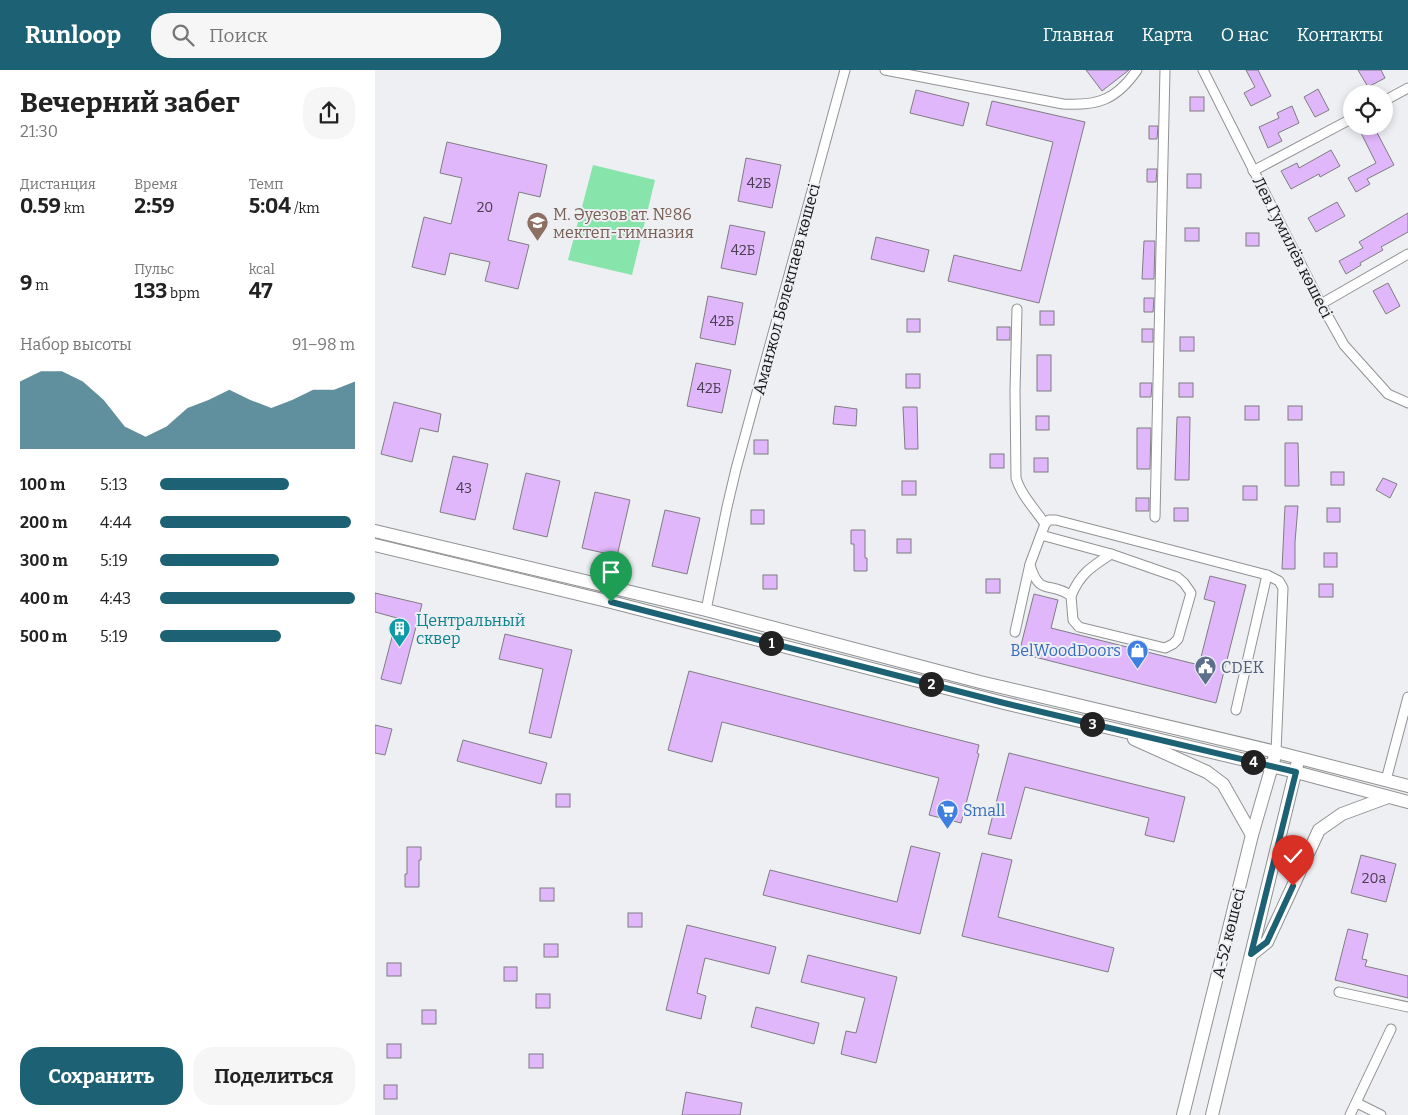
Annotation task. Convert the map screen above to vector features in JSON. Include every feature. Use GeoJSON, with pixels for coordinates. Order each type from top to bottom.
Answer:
{"type":"FeatureCollection","features":[{"type":"Feature","properties":{"kind":"street","name":"Аманжол Бөлекпаев көшесі"},"geometry":{"type":"LineString","coordinates":[[707,610],[727,507],[845,70]]}},
{"type":"Feature","properties":{"kind":"street"},"geometry":{"type":"LineString","coordinates":[[885,70],[1063,104],[1085,105],[1113,96],[1136,70]]}},
{"type":"Feature","properties":{"kind":"street"},"geometry":{"type":"LineString","coordinates":[[1155,517],[1165,70]]}},
{"type":"Feature","properties":{"kind":"street","name":"Лев Гумилёв көшесі"},"geometry":{"type":"LineString","coordinates":[[1203,70],[1321,304],[1344,345],[1388,394],[1408,403]]}},
{"type":"Feature","properties":{"kind":"street"},"geometry":{"type":"LineString","coordinates":[[1393,96],[1408,88]]}},
{"type":"Feature","properties":{"kind":"street"},"geometry":{"type":"LineString","coordinates":[[1253,171],[1343,123]]}},
{"type":"Feature","properties":{"kind":"street"},"geometry":{"type":"LineString","coordinates":[[1321,304],[1408,254]]}},
{"type":"Feature","properties":{"kind":"street"},"geometry":{"type":"LineString","coordinates":[[1017,309],[1015,391],[1016,478],[1019,489],[1045,524]]}},
{"type":"Feature","properties":{"kind":"street"},"geometry":{"type":"LineString","coordinates":[[1015,632],[1030,564],[1045,524],[1049,520],[1056,520],[1267,575],[1279,581],[1283,588],[1277,752]]}},
{"type":"Feature","properties":{"kind":"street"},"geometry":{"type":"LineString","coordinates":[[375,531],[707,610],[980,682],[1277,752],[1408,786]]}},
{"type":"Feature","properties":{"kind":"street"},"geometry":{"type":"LineString","coordinates":[[1041,535],[1111,554],[1177,577],[1191,593],[1178,639],[1173,644],[1165,648],[1079,627],[1073,620],[1071,596],[1076,584],[1084,573],[1111,554]]}},
{"type":"Feature","properties":{"kind":"street"},"geometry":{"type":"LineString","coordinates":[[375,546],[611,602],[1127,733],[1296,772],[1408,802]]}},
{"type":"Feature","properties":{"kind":"street"},"geometry":{"type":"LineString","coordinates":[[443,562],[446,548]]}},
{"type":"Feature","properties":{"kind":"street"},"geometry":{"type":"LineString","coordinates":[[1030,564],[1034,579],[1042,586],[1064,591],[1071,596]]}},
{"type":"Feature","properties":{"kind":"street"},"geometry":{"type":"LineString","coordinates":[[1236,710],[1267,575]]}},
{"type":"Feature","properties":{"kind":"street"},"geometry":{"type":"LineString","coordinates":[[1386,780],[1408,697]]}},
{"type":"Feature","properties":{"kind":"street"},"geometry":{"type":"LineString","coordinates":[[1127,733],[1137,742],[1207,772],[1223,784],[1252,835]]}},
{"type":"Feature","properties":{"kind":"street","name":"А-52 көшесі"},"geometry":{"type":"LineString","coordinates":[[1183,1115],[1252,835],[1277,752]]}},
{"type":"Feature","properties":{"kind":"street","name":"А-52 көшесі"},"geometry":{"type":"LineString","coordinates":[[1212,1115],[1299,758]]}},
{"type":"Feature","properties":{"kind":"street"},"geometry":{"type":"LineString","coordinates":[[1251,954],[1267,942],[1319,830],[1342,814],[1388,797]]}},
{"type":"Feature","properties":{"kind":"street"},"geometry":{"type":"LineString","coordinates":[[1339,992],[1408,1007]]}},
{"type":"Feature","properties":{"kind":"street"},"geometry":{"type":"LineString","coordinates":[[1350,1115],[1391,1029]]}},
{"type":"Feature","properties":{"kind":"street"},"geometry":{"type":"LineString","coordinates":[[1357,1103],[1381,1115]]}},
{"type":"Feature","properties":{"kind":"green space"},"geometry":{"type":"Polygon","coordinates":[[[593,165],[655,180],[632,275],[568,260],[593,165]]]}},
{"type":"Feature","properties":{"kind":"building"},"geometry":{"type":"Polygon","coordinates":[[[1086,70],[1129,70],[1102,91],[1086,70]]]}},
{"type":"Feature","properties":{"kind":"building"},"geometry":{"type":"Polygon","coordinates":[[[1246,70],[1258,70],[1271,96],[1251,106],[1244,93],[1255,87],[1246,70]]]}},
{"type":"Feature","properties":{"kind":"building"},"geometry":{"type":"Polygon","coordinates":[[[1358,70],[1381,70],[1385,78],[1372,85],[1367,85],[1358,70]]]}},
{"type":"Feature","properties":{"kind":"building"},"geometry":{"type":"Polygon","coordinates":[[[1318,89],[1329,110],[1315,117],[1304,97],[1318,89]]]}},
{"type":"Feature","properties":{"kind":"building"},"geometry":{"type":"Polygon","coordinates":[[[916,90],[969,103],[963,126],[910,113],[916,90]]]}},
{"type":"Feature","properties":{"kind":"building"},"geometry":{"type":"Polygon","coordinates":[[[1190,97],[1204,97],[1204,111],[1190,111],[1190,97]]]}},
{"type":"Feature","properties":{"kind":"building"},"geometry":{"type":"Polygon","coordinates":[[[992,101],[1085,122],[1039,303],[948,281],[954,255],[1021,271],[1053,142],[986,125],[992,101]]]}},
{"type":"Feature","properties":{"kind":"building"},"geometry":{"type":"Polygon","coordinates":[[[1292,106],[1299,123],[1278,133],[1282,141],[1268,148],[1259,127],[1279,118],[1277,113],[1292,106]]]}},
{"type":"Feature","properties":{"kind":"building"},"geometry":{"type":"Polygon","coordinates":[[[1149,126],[1158,126],[1157,139],[1149,139],[1149,126]]]}},
{"type":"Feature","properties":{"kind":"building"},"geometry":{"type":"Polygon","coordinates":[[[1362,135],[1378,135],[1394,165],[1367,179],[1370,184],[1356,192],[1348,178],[1376,163],[1362,135]]]}},
{"type":"Feature","properties":{"kind":"building"},"geometry":{"type":"Polygon","coordinates":[[[447,142],[547,165],[540,197],[519,192],[508,240],[529,245],[518,289],[485,281],[490,262],[450,253],[445,275],[412,267],[424,217],[451,224],[462,178],[440,173],[447,142]]]}},
{"type":"Feature","properties":{"kind":"building"},"geometry":{"type":"Polygon","coordinates":[[[1331,150],[1340,166],[1320,177],[1319,174],[1291,189],[1281,171],[1297,163],[1299,168],[1331,150]]]}},
{"type":"Feature","properties":{"kind":"building"},"geometry":{"type":"Polygon","coordinates":[[[746,158],[781,165],[772,208],[738,201],[746,158]]]}},
{"type":"Feature","properties":{"kind":"building"},"geometry":{"type":"Polygon","coordinates":[[[1147,169],[1157,169],[1156,182],[1147,182],[1147,169]]]}},
{"type":"Feature","properties":{"kind":"building"},"geometry":{"type":"Polygon","coordinates":[[[1187,174],[1201,174],[1201,188],[1187,188],[1187,174]]]}},
{"type":"Feature","properties":{"kind":"building"},"geometry":{"type":"Polygon","coordinates":[[[1337,202],[1345,216],[1316,232],[1308,218],[1337,202]]]}},
{"type":"Feature","properties":{"kind":"building"},"geometry":{"type":"Polygon","coordinates":[[[1408,213],[1408,232],[1381,247],[1383,250],[1360,263],[1361,265],[1346,274],[1339,261],[1363,248],[1359,242],[1408,213]]]}},
{"type":"Feature","properties":{"kind":"building"},"geometry":{"type":"Polygon","coordinates":[[[730,225],[765,232],[756,275],[721,268],[730,225]]]}},
{"type":"Feature","properties":{"kind":"building"},"geometry":{"type":"Polygon","coordinates":[[[1185,228],[1199,228],[1199,241],[1185,241],[1185,228]]]}},
{"type":"Feature","properties":{"kind":"building"},"geometry":{"type":"Polygon","coordinates":[[[1246,233],[1259,233],[1259,246],[1246,246],[1246,233]]]}},
{"type":"Feature","properties":{"kind":"building"},"geometry":{"type":"Polygon","coordinates":[[[876,237],[929,250],[924,272],[871,259],[876,237]]]}},
{"type":"Feature","properties":{"kind":"building"},"geometry":{"type":"Polygon","coordinates":[[[1144,241],[1155,241],[1154,279],[1142,279],[1144,241]]]}},
{"type":"Feature","properties":{"kind":"building"},"geometry":{"type":"Polygon","coordinates":[[[1388,283],[1400,306],[1386,314],[1373,291],[1388,283]]]}},
{"type":"Feature","properties":{"kind":"building"},"geometry":{"type":"Polygon","coordinates":[[[708,296],[743,303],[735,345],[700,338],[708,296]]]}},
{"type":"Feature","properties":{"kind":"building"},"geometry":{"type":"Polygon","coordinates":[[[1144,298],[1154,298],[1153,312],[1144,312],[1144,298]]]}},
{"type":"Feature","properties":{"kind":"building"},"geometry":{"type":"Polygon","coordinates":[[[1040,311],[1054,311],[1054,325],[1040,325],[1040,311]]]}},
{"type":"Feature","properties":{"kind":"building"},"geometry":{"type":"Polygon","coordinates":[[[907,319],[920,319],[920,332],[907,332],[907,319]]]}},
{"type":"Feature","properties":{"kind":"building"},"geometry":{"type":"Polygon","coordinates":[[[997,327],[1010,327],[1010,340],[997,340],[997,327]]]}},
{"type":"Feature","properties":{"kind":"building"},"geometry":{"type":"Polygon","coordinates":[[[1142,329],[1153,329],[1153,342],[1142,342],[1142,329]]]}},
{"type":"Feature","properties":{"kind":"building"},"geometry":{"type":"Polygon","coordinates":[[[1180,337],[1194,337],[1194,351],[1180,351],[1180,337]]]}},
{"type":"Feature","properties":{"kind":"building"},"geometry":{"type":"Polygon","coordinates":[[[1037,355],[1051,355],[1051,391],[1037,391],[1037,355]]]}},
{"type":"Feature","properties":{"kind":"building"},"geometry":{"type":"Polygon","coordinates":[[[696,363],[731,370],[722,413],[687,406],[696,363]]]}},
{"type":"Feature","properties":{"kind":"building"},"geometry":{"type":"Polygon","coordinates":[[[906,374],[920,374],[920,388],[906,388],[906,374]]]}},
{"type":"Feature","properties":{"kind":"building"},"geometry":{"type":"Polygon","coordinates":[[[1140,383],[1152,383],[1151,397],[1140,397],[1140,383]]]}},
{"type":"Feature","properties":{"kind":"building"},"geometry":{"type":"Polygon","coordinates":[[[1179,383],[1193,383],[1193,397],[1179,397],[1179,383]]]}},
{"type":"Feature","properties":{"kind":"building"},"geometry":{"type":"Polygon","coordinates":[[[394,402],[441,414],[438,432],[420,428],[412,462],[381,454],[394,402]]]}},
{"type":"Feature","properties":{"kind":"building"},"geometry":{"type":"Polygon","coordinates":[[[835,406],[857,409],[856,426],[833,424],[835,406]]]}},
{"type":"Feature","properties":{"kind":"building"},"geometry":{"type":"Polygon","coordinates":[[[1245,406],[1259,406],[1259,420],[1245,420],[1245,406]]]}},
{"type":"Feature","properties":{"kind":"building"},"geometry":{"type":"Polygon","coordinates":[[[1288,406],[1302,406],[1302,420],[1288,420],[1288,406]]]}},
{"type":"Feature","properties":{"kind":"building"},"geometry":{"type":"Polygon","coordinates":[[[903,407],[917,407],[918,449],[905,449],[903,407]]]}},
{"type":"Feature","properties":{"kind":"building"},"geometry":{"type":"Polygon","coordinates":[[[1036,416],[1049,416],[1049,430],[1036,430],[1036,416]]]}},
{"type":"Feature","properties":{"kind":"building"},"geometry":{"type":"Polygon","coordinates":[[[1177,417],[1190,417],[1189,480],[1175,480],[1177,417]]]}},
{"type":"Feature","properties":{"kind":"building"},"geometry":{"type":"Polygon","coordinates":[[[1137,428],[1151,428],[1150,469],[1137,469],[1137,428]]]}},
{"type":"Feature","properties":{"kind":"building"},"geometry":{"type":"Polygon","coordinates":[[[754,440],[768,440],[768,454],[754,454],[754,440]]]}},
{"type":"Feature","properties":{"kind":"building"},"geometry":{"type":"Polygon","coordinates":[[[1285,443],[1298,443],[1299,486],[1285,486],[1285,443]]]}},
{"type":"Feature","properties":{"kind":"building"},"geometry":{"type":"Polygon","coordinates":[[[990,454],[1004,454],[1004,468],[990,468],[990,454]]]}},
{"type":"Feature","properties":{"kind":"building"},"geometry":{"type":"Polygon","coordinates":[[[453,456],[488,464],[475,520],[440,512],[453,456]]]}},
{"type":"Feature","properties":{"kind":"building"},"geometry":{"type":"Polygon","coordinates":[[[1034,458],[1048,458],[1048,472],[1034,472],[1034,458]]]}},
{"type":"Feature","properties":{"kind":"building"},"geometry":{"type":"Polygon","coordinates":[[[1331,472],[1344,472],[1344,485],[1331,485],[1331,472]]]}},
{"type":"Feature","properties":{"kind":"building"},"geometry":{"type":"Polygon","coordinates":[[[526,473],[560,481],[547,537],[513,529],[526,473]]]}},
{"type":"Feature","properties":{"kind":"building"},"geometry":{"type":"Polygon","coordinates":[[[1383,478],[1397,484],[1390,498],[1376,490],[1383,478]]]}},
{"type":"Feature","properties":{"kind":"building"},"geometry":{"type":"Polygon","coordinates":[[[902,481],[916,481],[916,495],[902,495],[902,481]]]}},
{"type":"Feature","properties":{"kind":"building"},"geometry":{"type":"Polygon","coordinates":[[[1243,486],[1257,486],[1257,500],[1243,500],[1243,486]]]}},
{"type":"Feature","properties":{"kind":"building"},"geometry":{"type":"Polygon","coordinates":[[[595,492],[630,500],[617,556],[582,548],[595,492]]]}},
{"type":"Feature","properties":{"kind":"building"},"geometry":{"type":"Polygon","coordinates":[[[1136,498],[1149,498],[1149,511],[1136,511],[1136,498]]]}},
{"type":"Feature","properties":{"kind":"building"},"geometry":{"type":"Polygon","coordinates":[[[1285,506],[1298,506],[1295,569],[1282,569],[1285,506]]]}},
{"type":"Feature","properties":{"kind":"building"},"geometry":{"type":"Polygon","coordinates":[[[1174,508],[1188,508],[1188,521],[1174,521],[1174,508]]]}},
{"type":"Feature","properties":{"kind":"building"},"geometry":{"type":"Polygon","coordinates":[[[1327,508],[1340,508],[1340,522],[1327,522],[1327,508]]]}},
{"type":"Feature","properties":{"kind":"building"},"geometry":{"type":"Polygon","coordinates":[[[665,510],[700,518],[687,574],[652,566],[665,510]]]}},
{"type":"Feature","properties":{"kind":"building"},"geometry":{"type":"Polygon","coordinates":[[[751,510],[764,510],[764,524],[751,524],[751,510]]]}},
{"type":"Feature","properties":{"kind":"building"},"geometry":{"type":"Polygon","coordinates":[[[851,530],[865,530],[867,571],[854,571],[854,544],[851,544],[851,530]]]}},
{"type":"Feature","properties":{"kind":"building"},"geometry":{"type":"Polygon","coordinates":[[[897,539],[911,539],[911,553],[897,553],[897,539]]]}},
{"type":"Feature","properties":{"kind":"building"},"geometry":{"type":"Polygon","coordinates":[[[1324,553],[1337,553],[1337,567],[1324,567],[1324,553]]]}},
{"type":"Feature","properties":{"kind":"building"},"geometry":{"type":"Polygon","coordinates":[[[763,575],[777,575],[777,589],[763,589],[763,575]]]}},
{"type":"Feature","properties":{"kind":"building"},"geometry":{"type":"Polygon","coordinates":[[[1210,576],[1246,585],[1216,703],[1019,653],[1034,594],[1058,600],[1051,628],[1199,665],[1215,602],[1204,599],[1210,576]]]}},
{"type":"Feature","properties":{"kind":"building"},"geometry":{"type":"Polygon","coordinates":[[[986,579],[1000,579],[1000,593],[986,593],[986,579]]]}},
{"type":"Feature","properties":{"kind":"building"},"geometry":{"type":"Polygon","coordinates":[[[1319,584],[1333,584],[1333,597],[1319,597],[1319,584]]]}},
{"type":"Feature","properties":{"kind":"building","name":"Центральный сквер"},"geometry":{"type":"Polygon","coordinates":[[[375,593],[422,604],[401,684],[381,679],[397,618],[375,612],[375,593]]]}},
{"type":"Feature","properties":{"kind":"building"},"geometry":{"type":"Polygon","coordinates":[[[505,634],[572,650],[551,738],[529,733],[543,669],[499,659],[505,634]]]}},
{"type":"Feature","properties":{"kind":"building"},"geometry":{"type":"Polygon","coordinates":[[[689,671],[979,745],[977,753],[979,754],[961,823],[929,815],[939,778],[722,722],[712,762],[668,750],[689,671]]]}},
{"type":"Feature","properties":{"kind":"building"},"geometry":{"type":"Polygon","coordinates":[[[375,725],[392,729],[385,755],[375,753],[375,725]]]}},
{"type":"Feature","properties":{"kind":"building"},"geometry":{"type":"Polygon","coordinates":[[[463,740],[547,763],[541,784],[457,761],[463,740]]]}},
{"type":"Feature","properties":{"kind":"building"},"geometry":{"type":"Polygon","coordinates":[[[1009,753],[1185,797],[1174,842],[1145,835],[1149,818],[1025,787],[1011,839],[988,834],[1009,753]]]}},
{"type":"Feature","properties":{"kind":"building"},"geometry":{"type":"Polygon","coordinates":[[[556,794],[570,794],[570,807],[556,807],[556,794]]]}},
{"type":"Feature","properties":{"kind":"building"},"geometry":{"type":"Polygon","coordinates":[[[911,846],[940,853],[920,934],[763,895],[770,870],[897,902],[911,846]]]}},
{"type":"Feature","properties":{"kind":"building"},"geometry":{"type":"Polygon","coordinates":[[[407,847],[421,847],[419,887],[405,887],[407,847]]]}},
{"type":"Feature","properties":{"kind":"building"},"geometry":{"type":"Polygon","coordinates":[[[982,853],[1012,860],[998,917],[1114,948],[1108,972],[962,936],[982,853]]]}},
{"type":"Feature","properties":{"kind":"building"},"geometry":{"type":"Polygon","coordinates":[[[1361,855],[1396,864],[1386,902],[1351,893],[1361,855]]]}},
{"type":"Feature","properties":{"kind":"building"},"geometry":{"type":"Polygon","coordinates":[[[540,888],[554,888],[554,901],[540,901],[540,888]]]}},
{"type":"Feature","properties":{"kind":"building"},"geometry":{"type":"Polygon","coordinates":[[[628,913],[642,913],[642,927],[628,927],[628,913]]]}},
{"type":"Feature","properties":{"kind":"building"},"geometry":{"type":"Polygon","coordinates":[[[687,925],[776,947],[769,974],[705,958],[697,993],[706,996],[701,1019],[666,1010],[687,925]]]}},
{"type":"Feature","properties":{"kind":"building"},"geometry":{"type":"Polygon","coordinates":[[[1348,929],[1368,934],[1362,959],[1367,960],[1365,966],[1408,976],[1408,998],[1335,980],[1348,929]]]}},
{"type":"Feature","properties":{"kind":"building"},"geometry":{"type":"Polygon","coordinates":[[[544,944],[558,944],[558,957],[544,957],[544,944]]]}},
{"type":"Feature","properties":{"kind":"building"},"geometry":{"type":"Polygon","coordinates":[[[808,955],[897,977],[876,1063],[841,1054],[846,1031],[856,1033],[865,998],[801,982],[808,955]]]}},
{"type":"Feature","properties":{"kind":"building"},"geometry":{"type":"Polygon","coordinates":[[[387,963],[401,963],[401,976],[387,976],[387,963]]]}},
{"type":"Feature","properties":{"kind":"building"},"geometry":{"type":"Polygon","coordinates":[[[504,967],[517,967],[517,981],[504,981],[504,967]]]}},
{"type":"Feature","properties":{"kind":"building"},"geometry":{"type":"Polygon","coordinates":[[[536,994],[550,994],[550,1008],[536,1008],[536,994]]]}},
{"type":"Feature","properties":{"kind":"building"},"geometry":{"type":"Polygon","coordinates":[[[756,1007],[819,1023],[814,1044],[751,1027],[756,1007]]]}},
{"type":"Feature","properties":{"kind":"building"},"geometry":{"type":"Polygon","coordinates":[[[422,1010],[436,1010],[436,1024],[422,1024],[422,1010]]]}},
{"type":"Feature","properties":{"kind":"building"},"geometry":{"type":"Polygon","coordinates":[[[387,1044],[401,1044],[401,1058],[387,1058],[387,1044]]]}},
{"type":"Feature","properties":{"kind":"building"},"geometry":{"type":"Polygon","coordinates":[[[529,1054],[543,1054],[543,1068],[529,1068],[529,1054]]]}},
{"type":"Feature","properties":{"kind":"building"},"geometry":{"type":"Polygon","coordinates":[[[384,1085],[397,1085],[397,1099],[384,1099],[384,1085]]]}},
{"type":"Feature","properties":{"kind":"building"},"geometry":{"type":"Polygon","coordinates":[[[686,1092],[742,1103],[740,1115],[682,1115],[686,1092]]]}},
{"type":"Feature","properties":{"kind":"place","name":"М. Әуезов ат. №86 мектеп-гимназия"},"geometry":{"type":"Point","coordinates":[537,242]}},
{"type":"Feature","properties":{"kind":"place","name":"Центральный сквер"},"geometry":{"type":"Point","coordinates":[400,648]}},
{"type":"Feature","properties":{"kind":"place","name":"BelWoodDoors"},"geometry":{"type":"Point","coordinates":[1137,669]}},
{"type":"Feature","properties":{"kind":"place","name":"CDEK"},"geometry":{"type":"Point","coordinates":[1205,686]}},
{"type":"Feature","properties":{"kind":"place","name":"Small"},"geometry":{"type":"Point","coordinates":[947,829]}},
{"type":"Feature","properties":{"kind":"route"},"geometry":{"type":"LineString","coordinates":[[611,602],[1004,703],[1296,772],[1251,954],[1267,942],[1293,886]]}}]}
